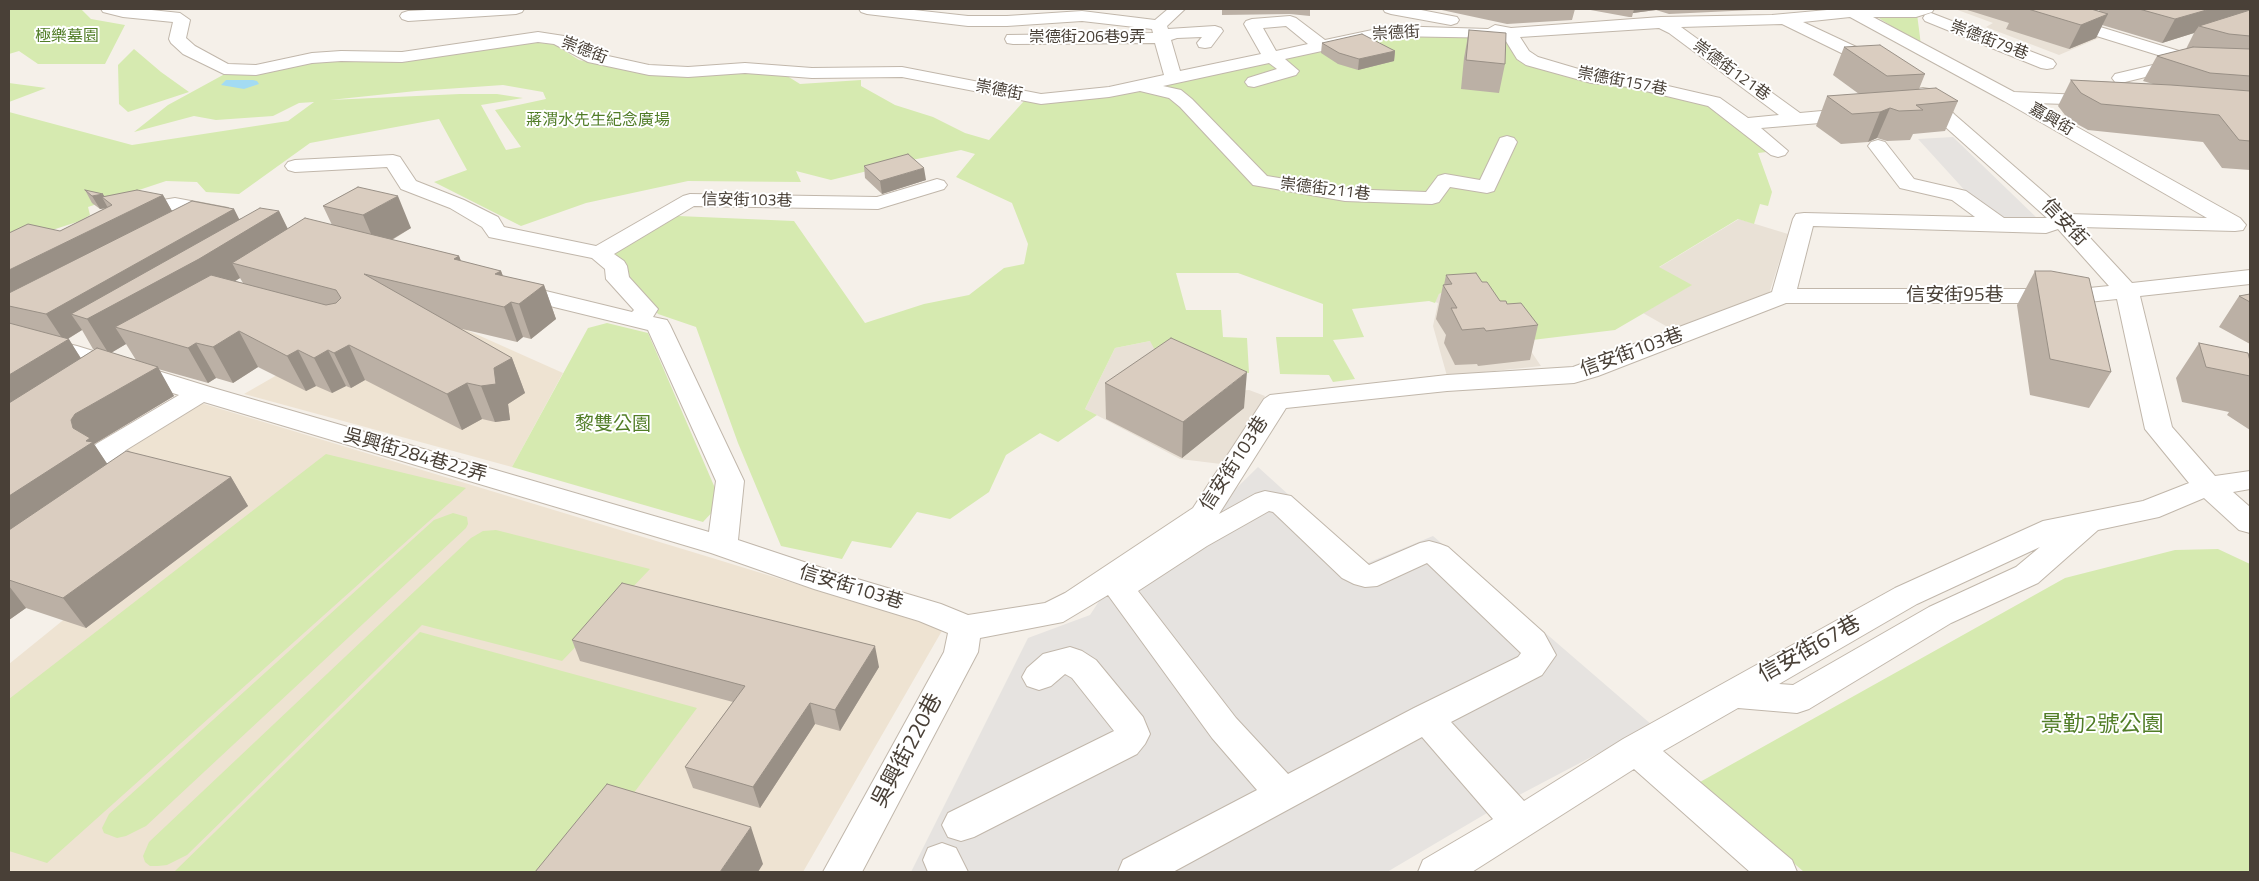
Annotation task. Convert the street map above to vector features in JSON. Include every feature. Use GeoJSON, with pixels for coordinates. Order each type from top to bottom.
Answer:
{"type":"FeatureCollection","features":[{"type":"Feature","properties":{"kind":"street","name":"崇德街"},"geometry":{"type":"LineString","coordinates":[[109,9],[174,16],[182,20],[177,40],[190,50],[224,69],[256,70],[312,58],[341,56],[402,57],[538,37],[558,40],[594,58],[648,70],[688,72],[745,68],[812,73],[902,72],[1040,99],[1080,96],[1140,86],[1173,77],[1391,31],[1494,34],[1665,24],[1778,13],[1852,10],[1925,13]]}},
{"type":"Feature","properties":{"kind":"street"},"geometry":{"type":"LineString","coordinates":[[408,16],[516,9]]}},
{"type":"Feature","properties":{"kind":"street"},"geometry":{"type":"LineString","coordinates":[[867,9],[913,11],[968,21],[1007,21],[1082,16],[1161,32],[1215,31],[1206,43]]}},
{"type":"Feature","properties":{"kind":"street"},"geometry":{"type":"LineString","coordinates":[[1173,77],[1161,32],[1176,9]]}},
{"type":"Feature","properties":{"kind":"street"},"geometry":{"type":"LineString","coordinates":[[1391,9],[1418,11],[1508,32]]}},
{"type":"Feature","properties":{"kind":"street"},"geometry":{"type":"LineString","coordinates":[[1627,9],[1654,18],[1665,24]]}},
{"type":"Feature","properties":{"kind":"street"},"geometry":{"type":"LineString","coordinates":[[2025,9],[2209,65]]}},
{"type":"Feature","properties":{"kind":"street","name":"嘉興街"},"geometry":{"type":"LineString","coordinates":[[1852,10],[2243,229]]}},
{"type":"Feature","properties":{"kind":"street"},"geometry":{"type":"LineString","coordinates":[[1778,13],[1889,70]]}},
{"type":"Feature","properties":{"kind":"street"},"geometry":{"type":"LineString","coordinates":[[1925,13],[1953,66]]}},
{"type":"Feature","properties":{"kind":"street","name":"崇德街79巷"},"geometry":{"type":"LineString","coordinates":[[1925,13],[2047,64]]}},
{"type":"Feature","properties":{"kind":"street"},"geometry":{"type":"LineString","coordinates":[[2069,23],[2094,14]]}},
{"type":"Feature","properties":{"kind":"street"},"geometry":{"type":"LineString","coordinates":[[1254,82],[1290,71],[1271,56],[1252,24],[1290,21],[1320,45]]}},
{"type":"Feature","properties":{"kind":"street","name":"崇德街121巷"},"geometry":{"type":"LineString","coordinates":[[1665,24],[1796,119]]}},
{"type":"Feature","properties":{"kind":"street","name":"崇德街206巷9弄"},"geometry":{"type":"LineString","coordinates":[[1012,39],[1161,32]]}},
{"type":"Feature","properties":{"kind":"street","name":"崇德街157巷"},"geometry":{"type":"LineString","coordinates":[[1508,32],[1523,55],[1532,61],[1591,78],[1629,82],[1714,102],[1778,151]]}},
{"type":"Feature","properties":{"kind":"street"},"geometry":{"type":"LineString","coordinates":[[2164,51],[2187,42]]}},
{"type":"Feature","properties":{"kind":"street"},"geometry":{"type":"LineString","coordinates":[[2120,78],[2174,65],[2250,68]]}},
{"type":"Feature","properties":{"kind":"street","name":"信安街"},"geometry":{"type":"LineString","coordinates":[[1911,84],[1931,100],[1926,109],[2039,198],[2062,220],[2128,292],[2159,429],[2208,486],[2250,523]]}},
{"type":"Feature","properties":{"kind":"street","name":"崇德街211巷"},"geometry":{"type":"LineString","coordinates":[[1140,86],[1175,94],[1260,180],[1345,195],[1432,198],[1444,180],[1488,188],[1506,142]]}},
{"type":"Feature","properties":{"kind":"street"},"geometry":{"type":"LineString","coordinates":[[2010,97],[2117,101]]}},
{"type":"Feature","properties":{"kind":"street"},"geometry":{"type":"LineString","coordinates":[[1744,124],[1876,113]]}},
{"type":"Feature","properties":{"kind":"street"},"geometry":{"type":"LineString","coordinates":[[1878,146],[1907,184],[1959,195],[1999,225]]}},
{"type":"Feature","properties":{"kind":"street"},"geometry":{"type":"LineString","coordinates":[[295,166],[393,161],[408,185],[457,204],[490,222],[497,232],[599,253],[616,266],[618,279],[646,309],[639,320]]}},
{"type":"Feature","properties":{"kind":"street","name":"信安街103巷"},"geometry":{"type":"LineString","coordinates":[[599,253],[690,200],[878,203],[937,185]]}},
{"type":"Feature","properties":{"kind":"street"},"geometry":{"type":"LineString","coordinates":[[111,216],[167,204],[241,219]]}},
{"type":"Feature","properties":{"kind":"street"},"geometry":{"type":"LineString","coordinates":[[179,229],[214,212]]}},
{"type":"Feature","properties":{"kind":"street"},"geometry":{"type":"LineString","coordinates":[[1783,296],[1804,219],[2046,226],[2062,220],[2243,229]]}},
{"type":"Feature","properties":{"kind":"street","name":"信安街95巷"},"geometry":{"type":"LineString","coordinates":[[1783,296],[2079,296],[2250,277]]}},
{"type":"Feature","properties":{"kind":"street"},"geometry":{"type":"LineString","coordinates":[[497,286],[658,325],[730,481],[722,546]]}},
{"type":"Feature","properties":{"kind":"street","name":"信安街103巷"},"geometry":{"type":"LineString","coordinates":[[722,546],[825,581],[930,612],[965,627],[989,625],[1052,614],[1076,601],[1203,515],[1274,405],[1279,401],[1446,383],[1574,374],[1589,371],[1783,296]]}},
{"type":"Feature","properties":{"kind":"street","name":"吳興街284巷22弄"},"geometry":{"type":"LineString","coordinates":[[9,336],[68,351],[109,366],[722,546]]}},
{"type":"Feature","properties":{"kind":"street"},"geometry":{"type":"LineString","coordinates":[[68,351],[93,336]]}},
{"type":"Feature","properties":{"kind":"street"},"geometry":{"type":"LineString","coordinates":[[84,382],[134,351]]}},
{"type":"Feature","properties":{"kind":"street"},"geometry":{"type":"LineString","coordinates":[[105,492],[137,470],[106,450],[201,393]]}},
{"type":"Feature","properties":{"kind":"street","name":"信安街67巷"},"geometry":{"type":"LineString","coordinates":[[1437,872],[1490,842],[1636,749],[1906,596],[2054,528],[2149,510],[2208,486],[2250,480]]}},
{"type":"Feature","properties":{"kind":"street"},"geometry":{"type":"LineString","coordinates":[[1137,872],[1284,794],[1426,718],[1530,666],[1539,655],[1532,642],[1437,555],[1429,552],[1420,554],[1377,575],[1364,576],[1353,570],[1281,503],[1265,501],[1196,539],[1123,586],[1121,591],[1224,728],[1284,794]]}},
{"type":"Feature","properties":{"kind":"street","name":"吳興街220巷"},"geometry":{"type":"LineString","coordinates":[[842,872],[961,652],[965,627]]}},
{"type":"Feature","properties":{"kind":"street"},"geometry":{"type":"LineString","coordinates":[[961,825],[1124,744],[1132,734],[1132,727],[1084,669],[1070,660],[1055,663],[1039,677]]}},
{"type":"Feature","properties":{"kind":"street"},"geometry":{"type":"LineString","coordinates":[[1426,718],[1520,823]]}},
{"type":"Feature","properties":{"kind":"street"},"geometry":{"type":"LineString","coordinates":[[1636,749],[1778,872]]}},
{"type":"Feature","properties":{"kind":"shaded area"},"geometry":{"type":"Polygon","coordinates":[[[1955,9],[2005,9],[2099,38],[2059,55],[1986,27],[1993,23],[1955,9]]]}},
{"type":"Feature","properties":{"kind":"shaded area"},"geometry":{"type":"Polygon","coordinates":[[[1953,137],[2037,218],[2031,220],[2000,219],[1969,195],[1918,139],[1953,137]]]}},
{"type":"Feature","properties":{"kind":"shaded area"},"geometry":{"type":"Polygon","coordinates":[[[1739,219],[1788,234],[1769,294],[1673,330],[1643,313],[1691,285],[1658,268],[1739,219]]]}},
{"type":"Feature","properties":{"kind":"shaded area"},"geometry":{"type":"Polygon","coordinates":[[[1446,291],[1524,341],[1541,366],[1447,376],[1433,326],[1438,303],[1435,302],[1439,294],[1446,291]]]}},
{"type":"Feature","properties":{"kind":"shaded area"},"geometry":{"type":"Polygon","coordinates":[[[404,302],[563,373],[512,467],[244,394],[404,302]]]}},
{"type":"Feature","properties":{"kind":"shaded area"},"geometry":{"type":"Polygon","coordinates":[[[1150,341],[1222,392],[1249,390],[1265,396],[1221,464],[1180,459],[1085,409],[1115,348],[1150,341]]]}},
{"type":"Feature","properties":{"kind":"shaded area"},"geometry":{"type":"Polygon","coordinates":[[[201,403],[943,629],[803,872],[9,872],[9,664],[220,493],[111,450],[201,403]]]}},
{"type":"Feature","properties":{"kind":"shaded area"},"geometry":{"type":"Polygon","coordinates":[[[1258,467],[1365,564],[1433,536],[1652,725],[1504,803],[1387,872],[911,872],[1028,638],[1090,615],[1107,589],[1203,521],[1258,467]]]}},
{"type":"Feature","properties":{"kind":"green space","name":"極樂墓園"},"geometry":{"type":"Polygon","coordinates":[[[9,9],[81,9],[91,19],[125,25],[105,64],[38,64],[19,51],[9,54],[9,9]]]}},
{"type":"Feature","properties":{"kind":"green space"},"geometry":{"type":"Polygon","coordinates":[[[1917,14],[1921,45],[1874,15],[1917,14]]]}},
{"type":"Feature","properties":{"kind":"green space","name":"蔣渭水先生紀念廣場"},"geometry":{"type":"Polygon","coordinates":[[[1392,32],[1504,33],[1531,62],[1709,106],[1775,151],[1758,153],[1772,192],[1768,206],[1760,204],[1754,224],[1738,219],[1659,267],[1692,285],[1615,330],[1524,341],[1446,291],[1439,294],[1435,303],[1429,301],[1352,309],[1364,337],[1333,340],[1355,379],[1333,382],[1329,375],[1280,374],[1276,337],[1323,337],[1323,304],[1238,273],[1176,273],[1186,310],[1221,310],[1223,337],[1247,338],[1249,373],[1234,372],[1156,352],[1150,341],[1115,348],[1085,409],[1097,415],[1058,442],[1040,433],[1006,455],[989,492],[950,519],[917,512],[891,548],[852,541],[842,559],[781,546],[738,443],[696,327],[658,314],[611,254],[678,216],[794,221],[865,323],[924,304],[969,295],[1004,268],[1024,264],[1028,244],[1012,203],[956,177],[975,154],[961,150],[831,180],[796,171],[801,182],[688,181],[586,203],[521,226],[434,182],[467,170],[439,119],[310,143],[239,194],[206,192],[197,182],[166,181],[88,207],[90,215],[80,221],[9,244],[9,112],[132,145],[288,121],[314,102],[299,103],[273,116],[216,120],[194,116],[134,132],[168,105],[223,75],[271,72],[316,61],[527,42],[554,44],[579,60],[648,75],[688,76],[735,72],[784,74],[800,84],[861,80],[861,86],[895,105],[933,117],[965,133],[989,140],[1024,101],[1113,93],[1392,32]],[[503,85],[416,91],[330,100],[460,94],[497,94],[523,98],[481,105],[506,150],[521,147],[495,110],[546,99],[543,92],[503,85]]]}},
{"type":"Feature","properties":{"kind":"green space"},"geometry":{"type":"Polygon","coordinates":[[[134,49],[189,92],[128,112],[119,104],[118,65],[134,49]]]}},
{"type":"Feature","properties":{"kind":"green space"},"geometry":{"type":"Polygon","coordinates":[[[9,83],[46,88],[9,102],[9,83]]]}},
{"type":"Feature","properties":{"kind":"green space","name":"黎雙公園"},"geometry":{"type":"Polygon","coordinates":[[[607,323],[648,333],[718,495],[716,508],[703,522],[512,467],[588,328],[607,323]]]}},
{"type":"Feature","properties":{"kind":"green space"},"geometry":{"type":"Polygon","coordinates":[[[326,454],[466,488],[47,863],[9,851],[9,699],[326,454]]]}},
{"type":"Feature","properties":{"kind":"green space"},"geometry":{"type":"Polygon","coordinates":[[[453,513],[467,517],[468,524],[466,528],[146,826],[126,836],[117,838],[104,833],[102,828],[109,814],[434,520],[453,513]]]}},
{"type":"Feature","properties":{"kind":"green space"},"geometry":{"type":"Polygon","coordinates":[[[496,530],[650,569],[562,661],[422,625],[187,855],[167,865],[150,866],[145,862],[143,856],[149,842],[471,538],[483,531],[496,530]]]}},
{"type":"Feature","properties":{"kind":"green space","name":"景勤2號公園"},"geometry":{"type":"Polygon","coordinates":[[[2218,549],[2250,564],[2250,872],[1804,872],[1700,782],[2065,578],[2175,550],[2218,549]]]}},
{"type":"Feature","properties":{"kind":"green space"},"geometry":{"type":"Polygon","coordinates":[[[420,632],[697,708],[575,872],[174,872],[420,632]]]}},
{"type":"Feature","properties":{"kind":"water"},"geometry":{"type":"Polygon","coordinates":[[[226,80],[253,80],[259,84],[244,89],[221,85],[226,80]]]}},
{"type":"Feature","properties":{"kind":"building"},"geometry":{"type":"Polygon","coordinates":[[[2028,9],[2091,9],[2108,14],[2081,25],[2028,9]]]}},
{"type":"Feature","properties":{"kind":"building"},"geometry":{"type":"Polygon","coordinates":[[[2139,9],[2210,9],[2175,19],[2139,9]]]}},
{"type":"Feature","properties":{"kind":"building"},"geometry":{"type":"Polygon","coordinates":[[[2250,10],[2250,36],[2229,34],[2199,26],[2250,10]]]}},
{"type":"Feature","properties":{"kind":"building"},"geometry":{"type":"Polygon","coordinates":[[[1469,30],[1506,33],[1505,64],[1466,60],[1469,30]]]}},
{"type":"Feature","properties":{"kind":"building"},"geometry":{"type":"Polygon","coordinates":[[[1362,34],[1395,51],[1359,59],[1339,53],[1322,43],[1362,34]]]}},
{"type":"Feature","properties":{"kind":"building"},"geometry":{"type":"Polygon","coordinates":[[[1880,45],[1925,74],[1887,76],[1844,47],[1880,45]]]}},
{"type":"Feature","properties":{"kind":"building"},"geometry":{"type":"Polygon","coordinates":[[[2193,47],[2250,49],[2250,76],[2210,73],[2157,56],[2193,47]]]}},
{"type":"Feature","properties":{"kind":"building"},"geometry":{"type":"Polygon","coordinates":[[[2071,80],[2250,91],[2250,141],[2239,140],[2219,115],[2101,104],[2081,93],[2071,80]]]}},
{"type":"Feature","properties":{"kind":"building"},"geometry":{"type":"Polygon","coordinates":[[[1936,88],[1958,101],[1916,105],[1923,110],[1899,111],[1890,108],[1880,112],[1852,114],[1827,96],[1936,88]]]}},
{"type":"Feature","properties":{"kind":"building"},"geometry":{"type":"Polygon","coordinates":[[[908,154],[924,168],[880,181],[864,166],[908,154]]]}},
{"type":"Feature","properties":{"kind":"building"},"geometry":{"type":"Polygon","coordinates":[[[358,187],[398,196],[363,215],[323,206],[358,187]]]}},
{"type":"Feature","properties":{"kind":"building"},"geometry":{"type":"Polygon","coordinates":[[[85,190],[103,194],[92,196],[85,190]]]}},
{"type":"Feature","properties":{"kind":"building"},"geometry":{"type":"Polygon","coordinates":[[[137,190],[163,195],[9,270],[9,233],[28,224],[60,231],[112,205],[102,197],[137,190]]]}},
{"type":"Feature","properties":{"kind":"building"},"geometry":{"type":"Polygon","coordinates":[[[192,201],[234,209],[46,314],[9,306],[9,293],[192,201]]]}},
{"type":"Feature","properties":{"kind":"building"},"geometry":{"type":"Polygon","coordinates":[[[260,208],[279,211],[199,259],[87,319],[71,314],[260,208]]]}},
{"type":"Feature","properties":{"kind":"building"},"geometry":{"type":"Polygon","coordinates":[[[305,218],[459,256],[454,259],[501,271],[495,274],[544,285],[519,304],[511,302],[504,307],[364,274],[512,358],[494,368],[496,384],[481,386],[467,383],[447,394],[349,345],[334,353],[328,350],[314,358],[298,350],[287,356],[239,331],[213,347],[196,343],[188,348],[115,327],[211,275],[326,305],[336,303],[341,298],[336,290],[232,263],[305,218]]]}},
{"type":"Feature","properties":{"kind":"building"},"geometry":{"type":"Polygon","coordinates":[[[2035,271],[2051,271],[2089,278],[2111,372],[2050,359],[2035,271]]]}},
{"type":"Feature","properties":{"kind":"building"},"geometry":{"type":"Polygon","coordinates":[[[1476,273],[1482,282],[1487,282],[1500,301],[1506,301],[1507,304],[1521,303],[1538,325],[1486,331],[1484,328],[1462,330],[1451,308],[1457,308],[1443,285],[1452,284],[1446,275],[1476,273]]]}},
{"type":"Feature","properties":{"kind":"building"},"geometry":{"type":"Polygon","coordinates":[[[2250,294],[2250,302],[2239,296],[2250,294]]]}},
{"type":"Feature","properties":{"kind":"building"},"geometry":{"type":"Polygon","coordinates":[[[9,323],[69,339],[9,375],[9,323]]]}},
{"type":"Feature","properties":{"kind":"building"},"geometry":{"type":"Polygon","coordinates":[[[1171,338],[1247,372],[1183,422],[1105,383],[1171,338]]]}},
{"type":"Feature","properties":{"kind":"building"},"geometry":{"type":"Polygon","coordinates":[[[2199,343],[2248,353],[2250,376],[2206,367],[2199,343]]]}},
{"type":"Feature","properties":{"kind":"building"},"geometry":{"type":"Polygon","coordinates":[[[97,348],[158,367],[75,414],[71,420],[73,428],[90,438],[86,441],[93,442],[9,496],[9,403],[97,348]]]}},
{"type":"Feature","properties":{"kind":"building"},"geometry":{"type":"Polygon","coordinates":[[[126,451],[231,477],[63,598],[9,580],[9,530],[126,451]]]}},
{"type":"Feature","properties":{"kind":"building"},"geometry":{"type":"Polygon","coordinates":[[[622,583],[875,646],[835,710],[810,703],[753,787],[685,767],[745,686],[572,640],[622,583]]]}},
{"type":"Feature","properties":{"kind":"building"},"geometry":{"type":"Polygon","coordinates":[[[607,784],[751,827],[720,872],[535,872],[607,784]]]}}]}
